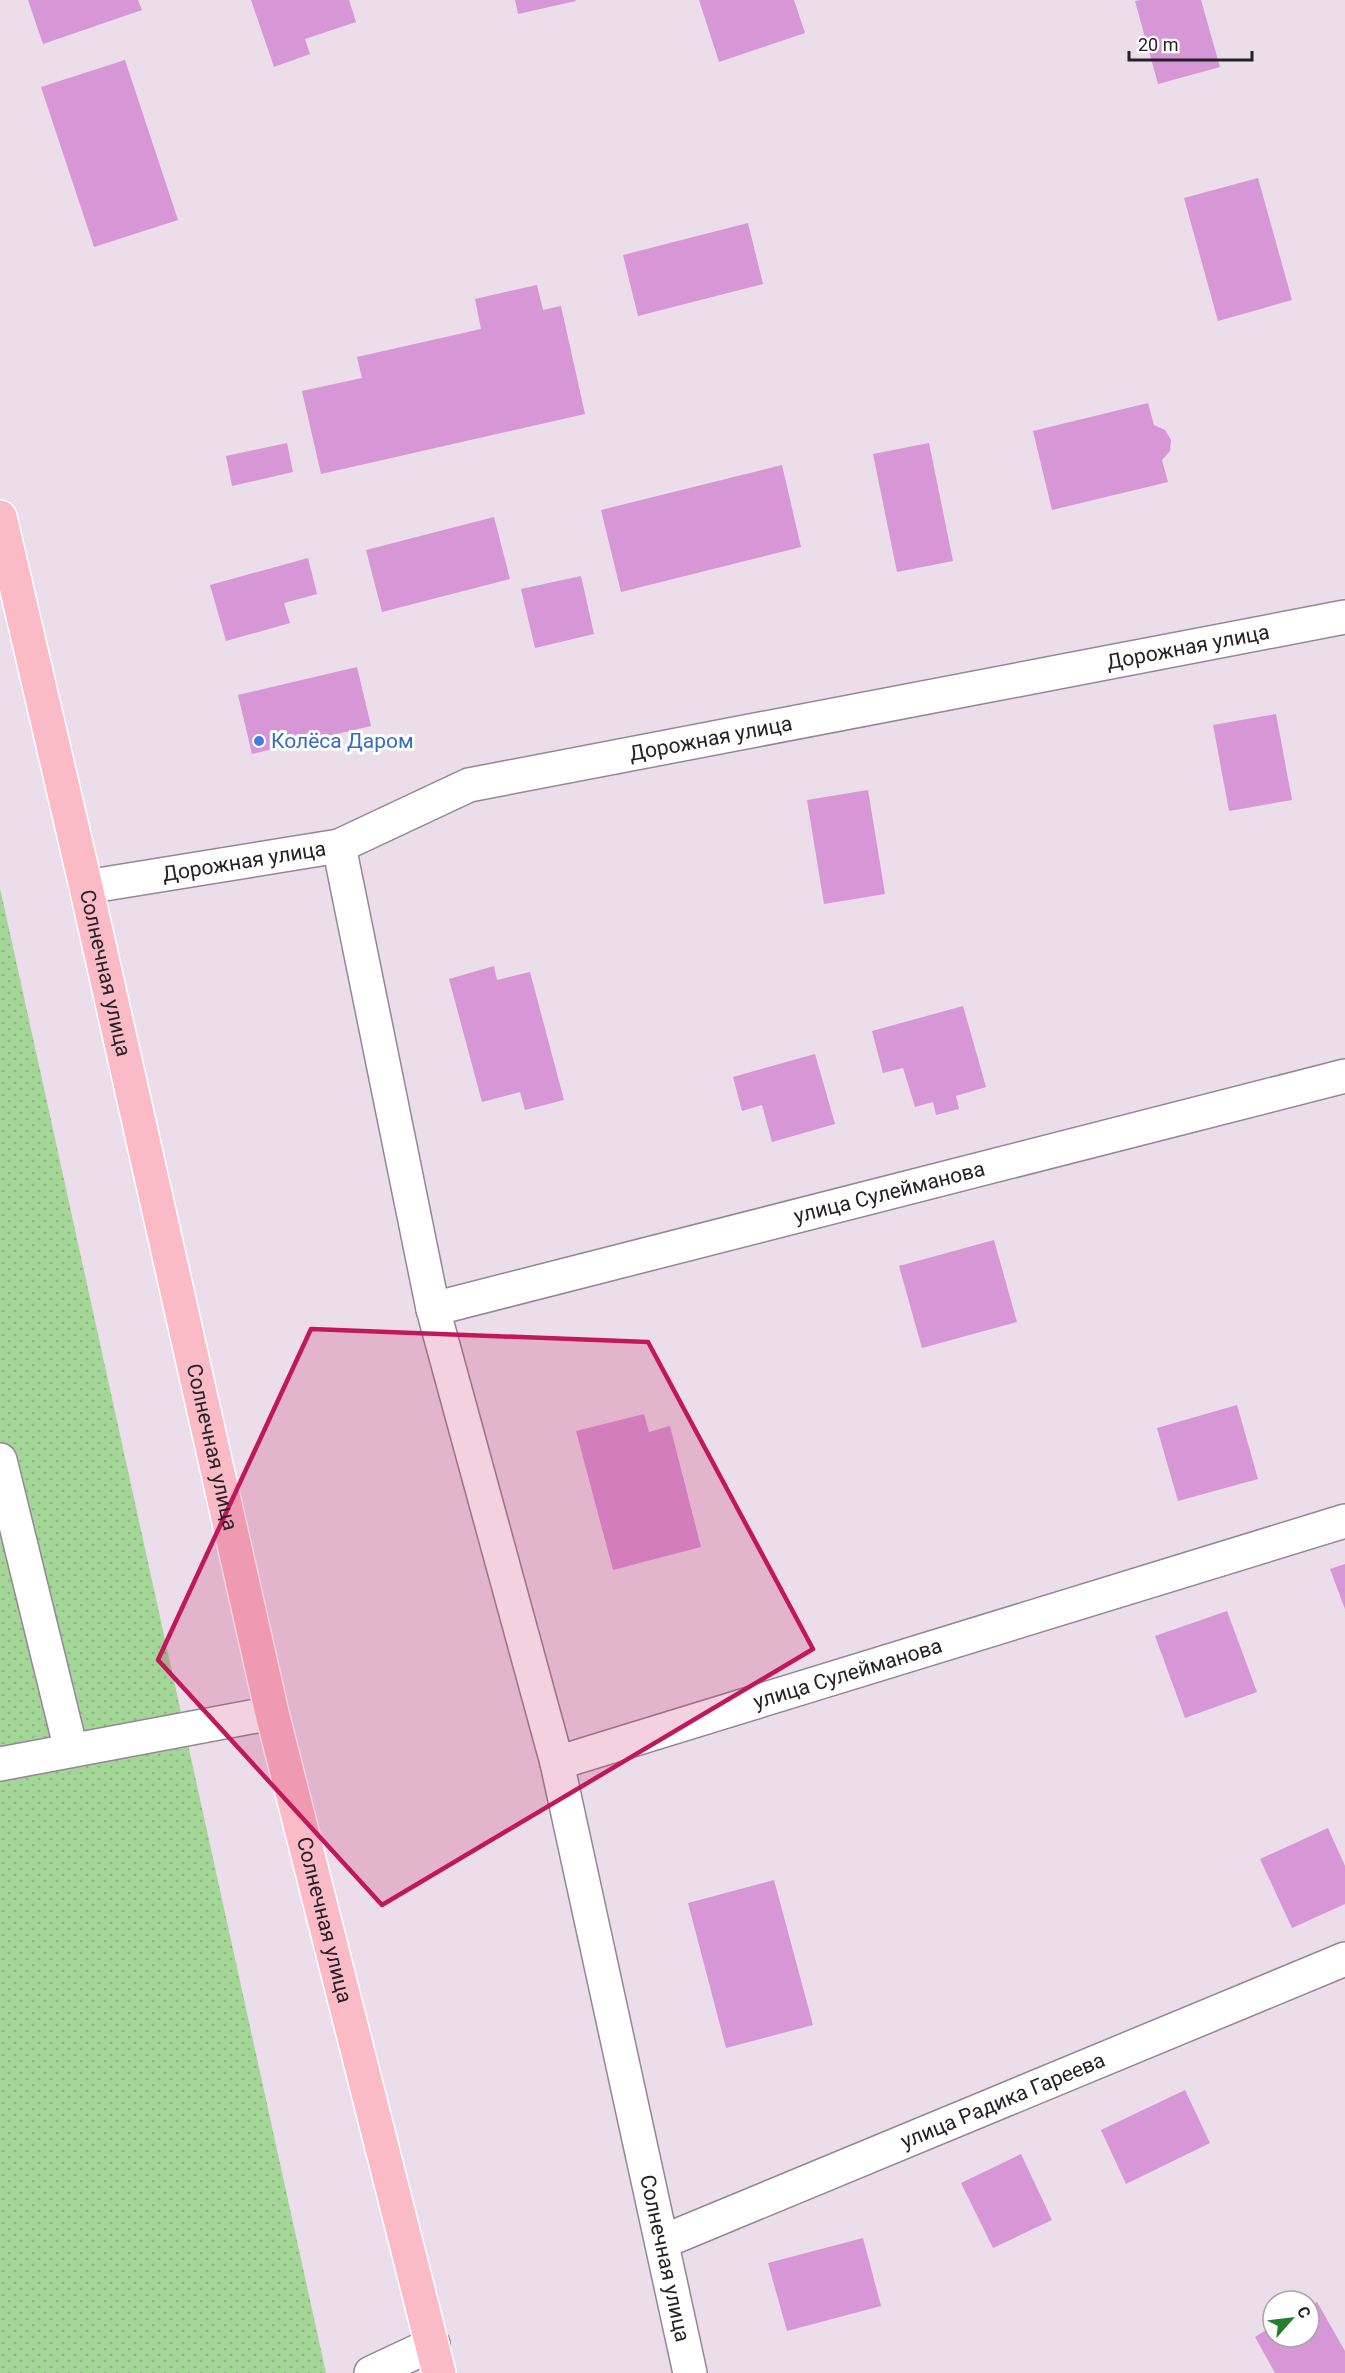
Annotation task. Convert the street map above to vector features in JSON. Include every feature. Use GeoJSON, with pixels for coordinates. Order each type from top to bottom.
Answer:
{"type":"FeatureCollection","features":[{"type":"Feature","properties":{"kind":"main road","name":"Солнечная улица"},"geometry":{"type":"LineString","coordinates":[[0,517],[86,887],[272,1713],[436,2359]]}},
{"type":"Feature","properties":{"kind":"street","name":"Дорожная улица"},"geometry":{"type":"LineString","coordinates":[[86,887],[339,846],[469,785],[1345,617]]}},
{"type":"Feature","properties":{"kind":"street","name":"Солнечная улица"},"geometry":{"type":"LineString","coordinates":[[339,846],[433,1309],[557,1763],[690,2373]]}},
{"type":"Feature","properties":{"kind":"street","name":"улица Сулейманова"},"geometry":{"type":"LineString","coordinates":[[433,1309],[1345,1076]]}},
{"type":"Feature","properties":{"kind":"street"},"geometry":{"type":"LineString","coordinates":[[0,1460],[71,1750]]}},
{"type":"Feature","properties":{"kind":"street","name":"улица Сулейманова"},"geometry":{"type":"LineString","coordinates":[[557,1763],[1345,1521]]}},
{"type":"Feature","properties":{"kind":"street"},"geometry":{"type":"LineString","coordinates":[[0,1764],[272,1713]]}},
{"type":"Feature","properties":{"kind":"street","name":"улица Радика Гареева"},"geometry":{"type":"LineString","coordinates":[[662,2242],[1345,1959]]}},
{"type":"Feature","properties":{"kind":"street"},"geometry":{"type":"LineString","coordinates":[[371,2373],[436,2359]]}},
{"type":"Feature","properties":{"kind":"highlighted area"},"geometry":{"type":"Polygon","coordinates":[[[311,1329],[648,1342],[813,1649],[382,1905],[158,1660],[311,1329]]]}},
{"type":"Feature","properties":{"kind":"green space"},"geometry":{"type":"Polygon","coordinates":[[[0,888],[326,2373],[0,2373],[0,888]]]}},
{"type":"Feature","properties":{"kind":"building"},"geometry":{"type":"Polygon","coordinates":[[[28,0],[138,0],[142,10],[43,44],[28,0]]]}},
{"type":"Feature","properties":{"kind":"building"},"geometry":{"type":"Polygon","coordinates":[[[251,0],[349,0],[356,22],[305,39],[310,54],[274,67],[251,0]]]}},
{"type":"Feature","properties":{"kind":"building"},"geometry":{"type":"Polygon","coordinates":[[[515,0],[575,0],[576,1],[518,14],[515,0]]]}},
{"type":"Feature","properties":{"kind":"building"},"geometry":{"type":"Polygon","coordinates":[[[699,0],[794,0],[805,33],[719,62],[699,0]]]}},
{"type":"Feature","properties":{"kind":"building"},"geometry":{"type":"Polygon","coordinates":[[[1201,0],[1220,67],[1158,84],[1135,1],[1201,0]]]}},
{"type":"Feature","properties":{"kind":"building"},"geometry":{"type":"Polygon","coordinates":[[[125,60],[178,220],[94,247],[41,87],[125,60]]]}},
{"type":"Feature","properties":{"kind":"building"},"geometry":{"type":"Polygon","coordinates":[[[1258,178],[1292,300],[1218,321],[1184,198],[1258,178]]]}},
{"type":"Feature","properties":{"kind":"building"},"geometry":{"type":"Polygon","coordinates":[[[748,223],[763,284],[638,316],[623,255],[748,223]]]}},
{"type":"Feature","properties":{"kind":"building"},"geometry":{"type":"Polygon","coordinates":[[[537,285],[543,310],[561,306],[585,414],[321,474],[302,391],[362,378],[357,357],[481,329],[475,299],[537,285]]]}},
{"type":"Feature","properties":{"kind":"building"},"geometry":{"type":"Polygon","coordinates":[[[1148,403],[1154,425],[1165,430],[1171,440],[1170,451],[1162,460],[1168,482],[1052,510],[1033,431],[1148,403]]]}},
{"type":"Feature","properties":{"kind":"building"},"geometry":{"type":"Polygon","coordinates":[[[287,443],[293,472],[232,486],[226,456],[287,443]]]}},
{"type":"Feature","properties":{"kind":"building"},"geometry":{"type":"Polygon","coordinates":[[[929,443],[953,561],[897,572],[873,454],[929,443]]]}},
{"type":"Feature","properties":{"kind":"building"},"geometry":{"type":"Polygon","coordinates":[[[782,465],[801,547],[621,592],[601,510],[782,465]]]}},
{"type":"Feature","properties":{"kind":"building"},"geometry":{"type":"Polygon","coordinates":[[[494,517],[510,579],[382,612],[366,550],[494,517]]]}},
{"type":"Feature","properties":{"kind":"building"},"geometry":{"type":"Polygon","coordinates":[[[308,558],[317,594],[284,603],[290,623],[226,641],[210,585],[308,558]]]}},
{"type":"Feature","properties":{"kind":"building"},"geometry":{"type":"Polygon","coordinates":[[[581,576],[594,634],[535,648],[521,589],[581,576]]]}},
{"type":"Feature","properties":{"kind":"building"},"geometry":{"type":"Polygon","coordinates":[[[357,667],[371,726],[252,754],[238,695],[357,667]]]}},
{"type":"Feature","properties":{"kind":"building"},"geometry":{"type":"Polygon","coordinates":[[[1276,714],[1292,800],[1229,811],[1213,725],[1276,714]]]}},
{"type":"Feature","properties":{"kind":"building"},"geometry":{"type":"Polygon","coordinates":[[[868,790],[885,894],[824,904],[807,800],[868,790]]]}},
{"type":"Feature","properties":{"kind":"building"},"geometry":{"type":"Polygon","coordinates":[[[494,966],[497,980],[530,972],[564,1100],[525,1110],[520,1092],[482,1102],[449,979],[494,966]]]}},
{"type":"Feature","properties":{"kind":"building"},"geometry":{"type":"Polygon","coordinates":[[[963,1006],[986,1087],[956,1096],[959,1109],[936,1115],[933,1102],[915,1107],[903,1068],[883,1073],[872,1031],[963,1006]]]}},
{"type":"Feature","properties":{"kind":"building"},"geometry":{"type":"Polygon","coordinates":[[[815,1054],[835,1124],[772,1142],[762,1105],[742,1111],[733,1077],[815,1054]]]}},
{"type":"Feature","properties":{"kind":"building"},"geometry":{"type":"Polygon","coordinates":[[[994,1240],[1017,1322],[922,1348],[899,1266],[994,1240]]]}},
{"type":"Feature","properties":{"kind":"building"},"geometry":{"type":"Polygon","coordinates":[[[1237,1405],[1258,1479],[1178,1501],[1157,1428],[1237,1405]]]}},
{"type":"Feature","properties":{"kind":"building"},"geometry":{"type":"Polygon","coordinates":[[[644,1414],[649,1432],[670,1426],[701,1547],[613,1570],[576,1431],[644,1414]]]}},
{"type":"Feature","properties":{"kind":"building"},"geometry":{"type":"Polygon","coordinates":[[[1345,1564],[1345,1609],[1330,1569],[1345,1564]]]}},
{"type":"Feature","properties":{"kind":"building"},"geometry":{"type":"Polygon","coordinates":[[[1227,1611],[1257,1692],[1185,1718],[1155,1636],[1227,1611]]]}},
{"type":"Feature","properties":{"kind":"building"},"geometry":{"type":"Polygon","coordinates":[[[1328,1828],[1345,1866],[1345,1904],[1292,1928],[1260,1859],[1328,1828]]]}},
{"type":"Feature","properties":{"kind":"building"},"geometry":{"type":"Polygon","coordinates":[[[774,1880],[813,2025],[726,2048],[688,1903],[774,1880]]]}},
{"type":"Feature","properties":{"kind":"building"},"geometry":{"type":"Polygon","coordinates":[[[1185,2090],[1210,2143],[1126,2184],[1101,2130],[1185,2090]]]}},
{"type":"Feature","properties":{"kind":"building"},"geometry":{"type":"Polygon","coordinates":[[[1021,2154],[1052,2220],[993,2248],[961,2183],[1021,2154]]]}},
{"type":"Feature","properties":{"kind":"building"},"geometry":{"type":"Polygon","coordinates":[[[863,2238],[881,2306],[787,2331],[768,2263],[863,2238]]]}},
{"type":"Feature","properties":{"kind":"building"},"geometry":{"type":"Polygon","coordinates":[[[1321,2309],[1345,2351],[1345,2373],[1275,2373],[1262,2349],[1321,2349],[1321,2309]]]}},
{"type":"Feature","properties":{"kind":"building"},"geometry":{"type":"Polygon","coordinates":[[[1261,2333],[1261,2348],[1255,2337],[1261,2333]]]}},
{"type":"Feature","properties":{"kind":"place","name":"Колёса Даром"},"geometry":{"type":"Point","coordinates":[259,741]}}]}
